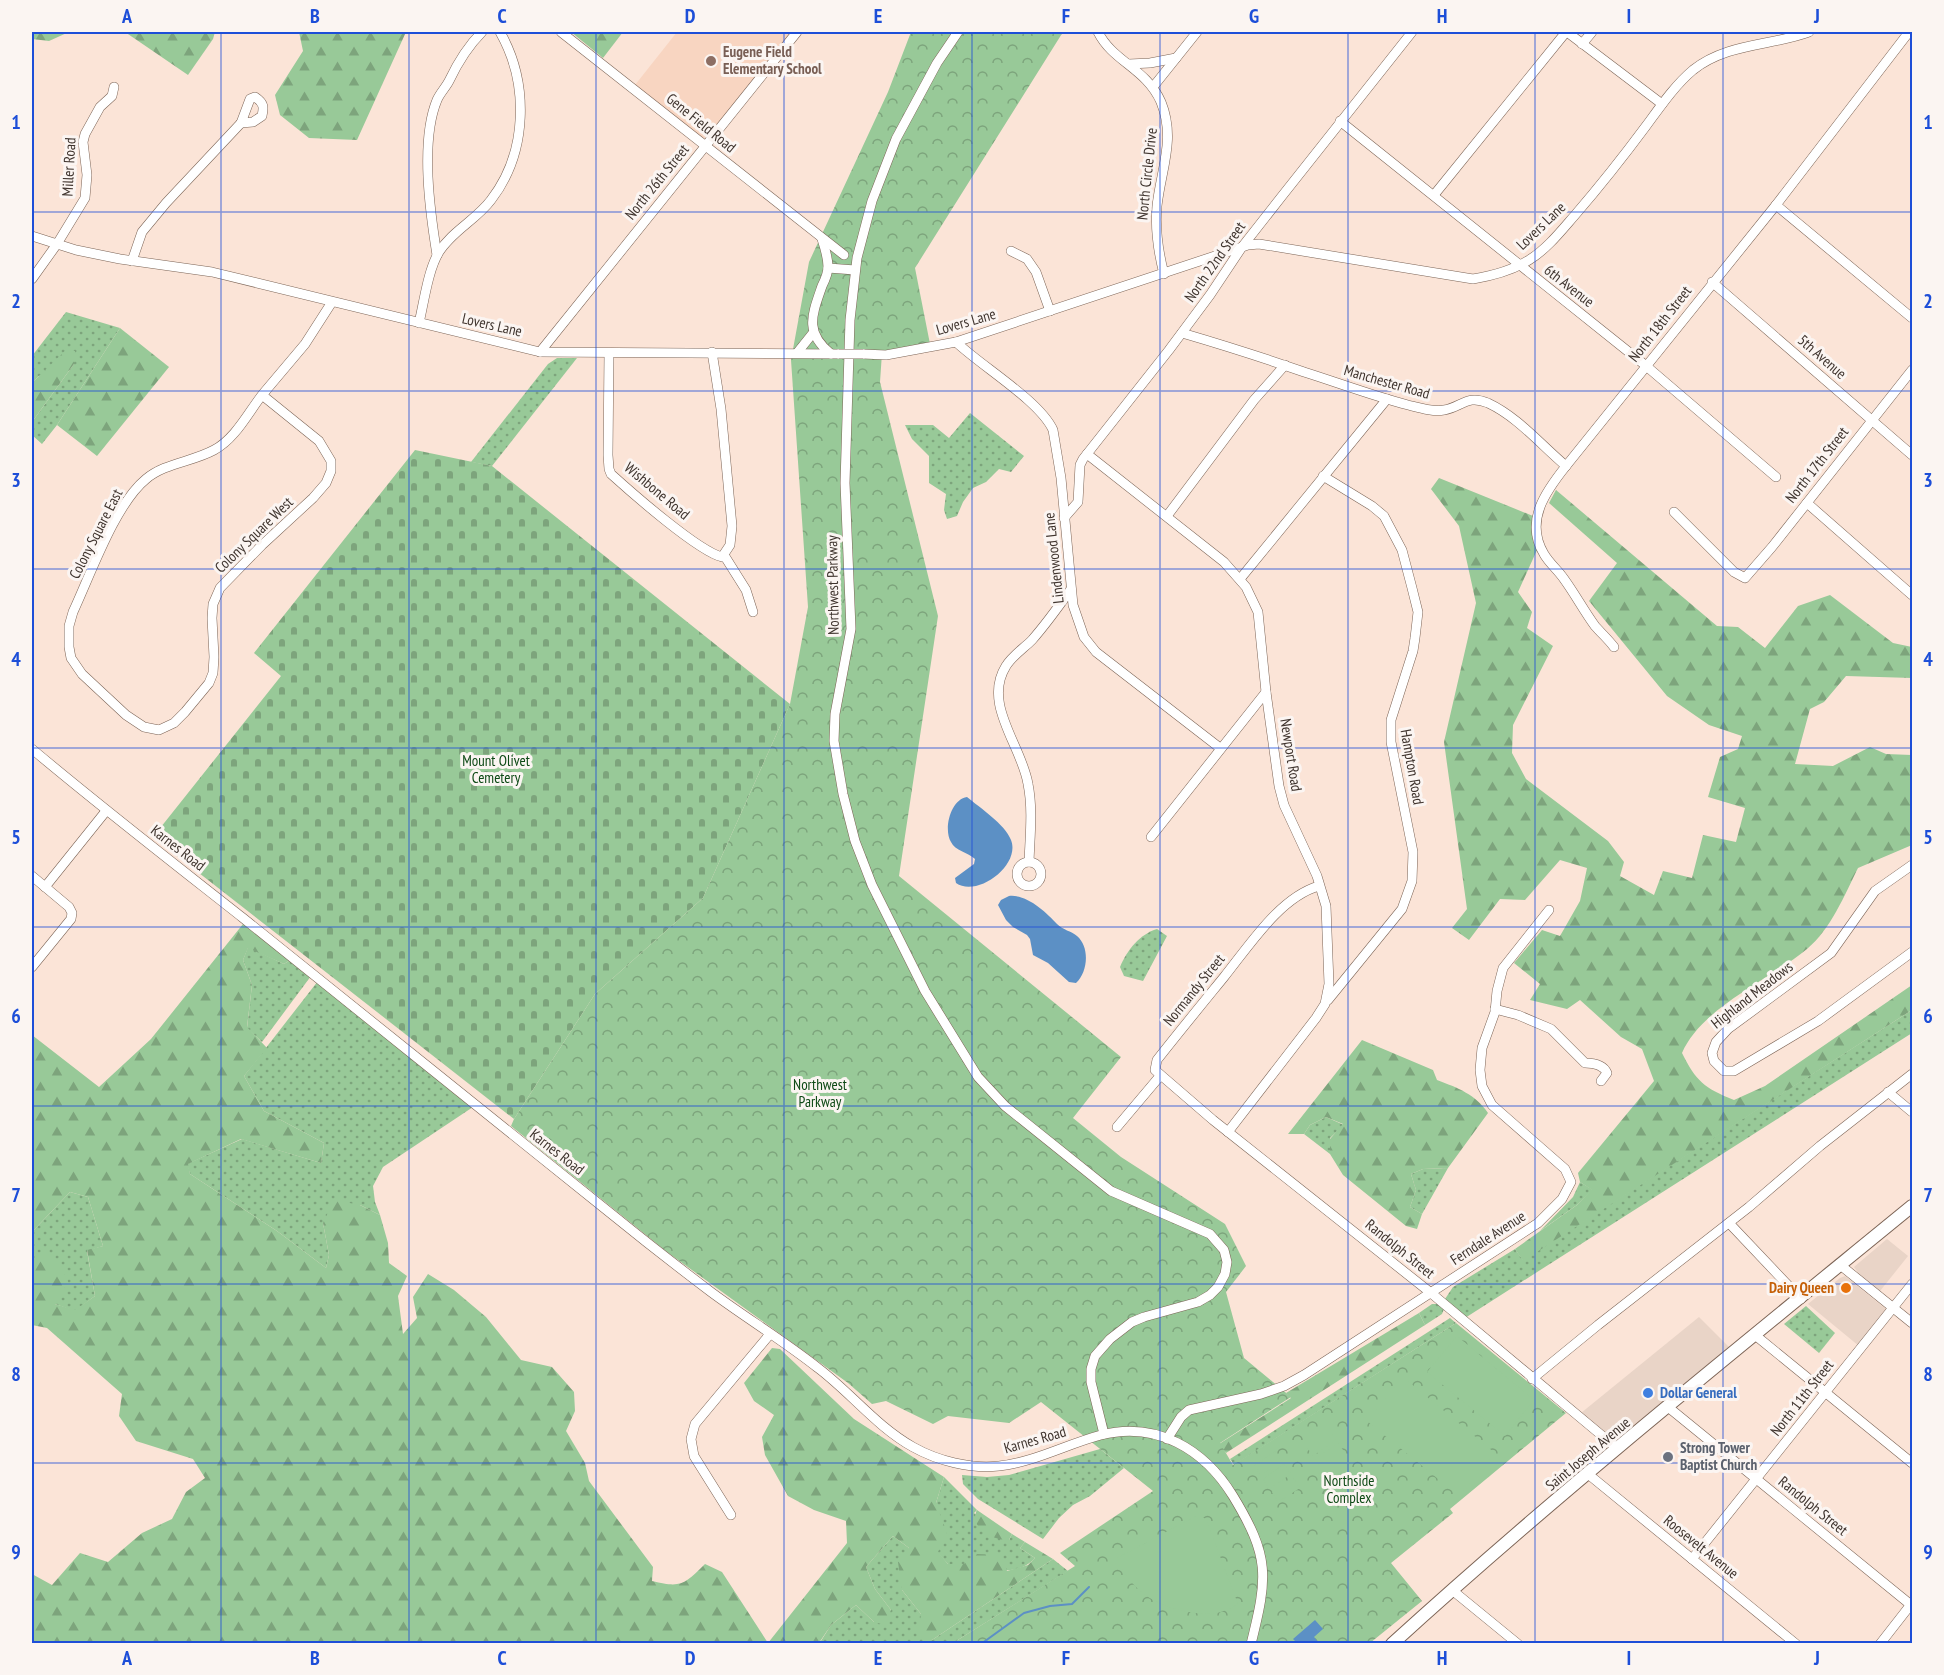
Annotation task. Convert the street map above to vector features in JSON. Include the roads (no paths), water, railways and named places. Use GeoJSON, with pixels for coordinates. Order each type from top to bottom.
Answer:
{"type":"FeatureCollection","features":[{"type":"Feature","properties":{"kind":"main road","name":"Saint Joseph Avenue"},"geometry":{"type":"LineString","coordinates":[[1392,1644],[1588,1474],[1801,1299],[1839,1264],[1912,1206]]}},
{"type":"Feature","properties":{"kind":"main road","name":"Saint Joseph Avenue"},"geometry":{"type":"LineString","coordinates":[[1385,1644],[1424,1614]]}},
{"type":"Feature","properties":{"kind":"street"},"geometry":{"type":"LineString","coordinates":[[419,323],[437,255],[430,210],[428,166],[431,125],[437,100],[466,49],[482,32]]}},
{"type":"Feature","properties":{"kind":"street"},"geometry":{"type":"LineString","coordinates":[[437,255],[449,240],[490,201],[505,176],[513,154],[521,117],[519,84],[509,47],[500,32]]}},
{"type":"Feature","properties":{"kind":"street","name":"Gene Field Road"},"geometry":{"type":"LineString","coordinates":[[561,32],[844,255]]}},
{"type":"Feature","properties":{"kind":"street","name":"North 26th Street"},"geometry":{"type":"LineString","coordinates":[[540,352],[797,32]]}},
{"type":"Feature","properties":{"kind":"street","name":"Northwest Parkway"},"geometry":{"type":"LineString","coordinates":[[958,32],[937,63],[896,139],[872,201],[857,258],[850,320],[845,483],[851,628],[835,714],[834,741],[843,794],[855,841],[867,872],[889,922],[925,991],[978,1077],[1005,1106],[1111,1191],[1210,1234],[1224,1250],[1227,1262],[1225,1274],[1218,1287],[1210,1295],[1198,1302],[1132,1322],[1116,1333],[1101,1349],[1091,1369],[1091,1382],[1104,1434]]}},
{"type":"Feature","properties":{"kind":"street","name":"North Circle Drive"},"geometry":{"type":"LineString","coordinates":[[1098,32],[1112,52],[1142,74],[1153,87],[1168,123],[1169,142],[1157,204],[1156,230],[1164,274]]}},
{"type":"Feature","properties":{"kind":"street"},"geometry":{"type":"LineString","coordinates":[[1153,87],[1197,32]]}},
{"type":"Feature","properties":{"kind":"street","name":"North 22nd Street"},"geometry":{"type":"LineString","coordinates":[[1064,518],[1078,502],[1080,465],[1182,333],[1242,247],[1412,32]]}},
{"type":"Feature","properties":{"kind":"street"},"geometry":{"type":"LineString","coordinates":[[1434,195],[1567,32],[1662,104]]}},
{"type":"Feature","properties":{"kind":"street"},"geometry":{"type":"LineString","coordinates":[[1582,44],[1592,32]]}},
{"type":"Feature","properties":{"kind":"street","name":"Lovers Lane"},"geometry":{"type":"LineString","coordinates":[[32,236],[76,250],[132,261],[212,272],[540,352],[886,355],[956,342],[1242,247],[1258,244],[1473,279],[1519,266],[1531,259],[1558,234],[1611,174],[1662,104],[1691,71],[1704,62],[1744,46],[1790,34],[1809,32]]}},
{"type":"Feature","properties":{"kind":"street","name":"North 18th Street"},"geometry":{"type":"LineString","coordinates":[[1614,647],[1596,627],[1562,575],[1545,556],[1539,544],[1536,532],[1541,501],[1646,365],[1776,205],[1909,32]]}},
{"type":"Feature","properties":{"kind":"street"},"geometry":{"type":"LineString","coordinates":[[1129,64],[1150,63],[1176,57]]}},
{"type":"Feature","properties":{"kind":"street","name":"Miller Road"},"geometry":{"type":"LineString","coordinates":[[32,279],[85,198],[87,175],[83,142],[85,134],[100,107],[112,96],[114,87]]}},
{"type":"Feature","properties":{"kind":"street","name":"6th Avenue"},"geometry":{"type":"LineString","coordinates":[[1340,121],[1646,365],[1776,477]]}},
{"type":"Feature","properties":{"kind":"street"},"geometry":{"type":"LineString","coordinates":[[132,261],[142,232],[241,123]]}},
{"type":"Feature","properties":{"kind":"street"},"geometry":{"type":"LineString","coordinates":[[1776,205],[1912,318]]}},
{"type":"Feature","properties":{"kind":"street"},"geometry":{"type":"LineString","coordinates":[[822,239],[828,264]]}},
{"type":"Feature","properties":{"kind":"street"},"geometry":{"type":"LineString","coordinates":[[1011,251],[1028,259],[1036,272],[1050,311]]}},
{"type":"Feature","properties":{"kind":"street"},"geometry":{"type":"LineString","coordinates":[[835,354],[818,343],[813,333],[813,315],[828,264],[834,255],[857,258]]}},
{"type":"Feature","properties":{"kind":"street"},"geometry":{"type":"LineString","coordinates":[[828,264],[855,270]]}},
{"type":"Feature","properties":{"kind":"street","name":"5th Avenue"},"geometry":{"type":"LineString","coordinates":[[1712,282],[1912,455]]}},
{"type":"Feature","properties":{"kind":"street","name":"Colony Square East"},"geometry":{"type":"LineString","coordinates":[[144,727],[126,715],[76,668],[69,647],[69,626],[73,612],[115,521],[134,490],[158,471],[213,451],[222,445],[305,344],[332,302]]}},
{"type":"Feature","properties":{"kind":"street"},"geometry":{"type":"LineString","coordinates":[[797,353],[813,333]]}},
{"type":"Feature","properties":{"kind":"street","name":"Manchester Road"},"geometry":{"type":"LineString","coordinates":[[1182,333],[1285,365],[1348,388],[1433,410],[1445,410],[1471,400],[1483,401],[1518,423],[1566,466]]}},
{"type":"Feature","properties":{"kind":"street","name":"Lindenwood Lane"},"geometry":{"type":"LineString","coordinates":[[956,342],[1037,409],[1050,423],[1056,443],[1071,589],[1077,620],[1084,637],[1096,652],[1220,748]]}},
{"type":"Feature","properties":{"kind":"street","name":"Wishbone Road"},"geometry":{"type":"LineString","coordinates":[[609,352],[608,455],[611,474],[691,539],[716,556],[724,555]]}},
{"type":"Feature","properties":{"kind":"street"},"geometry":{"type":"LineString","coordinates":[[712,352],[721,409],[732,526],[730,545],[724,555],[746,590],[753,612]]}},
{"type":"Feature","properties":{"kind":"street"},"geometry":{"type":"LineString","coordinates":[[1167,516],[1254,400],[1285,365]]}},
{"type":"Feature","properties":{"kind":"street","name":"North 17th Street"},"geometry":{"type":"LineString","coordinates":[[1674,512],[1734,572],[1745,578],[1912,370]]}},
{"type":"Feature","properties":{"kind":"street","name":"Colony Square West"},"geometry":{"type":"LineString","coordinates":[[144,727],[159,730],[174,723],[209,683],[213,673],[214,657],[213,604],[220,588],[313,498],[329,478],[331,461],[319,441],[262,395]]}},
{"type":"Feature","properties":{"kind":"street"},"geometry":{"type":"LineString","coordinates":[[1240,579],[1387,399]]}},
{"type":"Feature","properties":{"kind":"street","name":"Newport Road"},"geometry":{"type":"LineString","coordinates":[[1088,454],[1224,562],[1240,579],[1254,601],[1258,612],[1279,786],[1284,805],[1311,860],[1326,906],[1329,948],[1329,984],[1326,1004]]}},
{"type":"Feature","properties":{"kind":"street","name":"Hampton Road"},"geometry":{"type":"LineString","coordinates":[[1323,476],[1372,506],[1383,516],[1402,550],[1418,612],[1413,651],[1390,727],[1390,742],[1413,852],[1412,881],[1402,909],[1326,1004]]}},
{"type":"Feature","properties":{"kind":"street"},"geometry":{"type":"LineString","coordinates":[[1807,503],[1912,595]]}},
{"type":"Feature","properties":{"kind":"street"},"geometry":{"type":"LineString","coordinates":[[1029,862],[1032,806],[1029,785],[1005,721],[999,702],[998,688],[1005,666],[1044,627],[1071,589]]}},
{"type":"Feature","properties":{"kind":"street"},"geometry":{"type":"LineString","coordinates":[[1151,837],[1266,692]]}},
{"type":"Feature","properties":{"kind":"street","name":"Karnes Road"},"geometry":{"type":"LineString","coordinates":[[32,749],[106,811],[667,1258],[820,1369],[909,1445],[951,1462],[996,1467],[1012,1464],[1104,1434]]}},
{"type":"Feature","properties":{"kind":"street"},"geometry":{"type":"LineString","coordinates":[[45,887],[106,811]]}},
{"type":"Feature","properties":{"kind":"street","name":"Highland Meadows"},"geometry":{"type":"LineString","coordinates":[[1912,865],[1879,887],[1869,897],[1831,953],[1728,1029],[1712,1048],[1714,1061],[1724,1071],[1734,1071],[1818,1021],[1912,952]]}},
{"type":"Feature","properties":{"kind":"street"},"geometry":{"type":"LineString","coordinates":[[32,876],[69,907],[72,913],[71,919],[32,967]]}},
{"type":"Feature","properties":{"kind":"street","name":"Normandy Street"},"geometry":{"type":"LineString","coordinates":[[1160,1076],[1155,1070],[1157,1060],[1263,928],[1296,896],[1319,885]]}},
{"type":"Feature","properties":{"kind":"street","name":"Ferndale Avenue"},"geometry":{"type":"LineString","coordinates":[[1167,1439],[1181,1417],[1189,1410],[1261,1394],[1284,1386],[1304,1375],[1538,1223],[1562,1199],[1571,1182],[1558,1162],[1503,1116],[1488,1098],[1480,1079],[1482,1048],[1495,1010],[1503,968],[1549,910]]}},
{"type":"Feature","properties":{"kind":"street"},"geometry":{"type":"LineString","coordinates":[[1228,1132],[1326,1004]]}},
{"type":"Feature","properties":{"kind":"street"},"geometry":{"type":"LineString","coordinates":[[1495,1010],[1518,1015],[1551,1029],[1585,1063],[1587,1074]]}},
{"type":"Feature","properties":{"kind":"street"},"geometry":{"type":"LineString","coordinates":[[1585,1063],[1596,1064],[1606,1069],[1607,1072],[1602,1081]]}},
{"type":"Feature","properties":{"kind":"street"},"geometry":{"type":"LineString","coordinates":[[1532,1379],[1912,1074]]}},
{"type":"Feature","properties":{"kind":"street"},"geometry":{"type":"LineString","coordinates":[[1117,1127],[1160,1076]]}},
{"type":"Feature","properties":{"kind":"street","name":"Randolph Street"},"geometry":{"type":"LineString","coordinates":[[1160,1076],[1431,1293],[1618,1449]]}},
{"type":"Feature","properties":{"kind":"street"},"geometry":{"type":"LineString","coordinates":[[1888,1092],[1912,1112]]}},
{"type":"Feature","properties":{"kind":"street"},"geometry":{"type":"LineString","coordinates":[[1729,1223],[1801,1299]]}},
{"type":"Feature","properties":{"kind":"street"},"geometry":{"type":"LineString","coordinates":[[1839,1264],[1912,1323]]}},
{"type":"Feature","properties":{"kind":"street","name":"North 11th Street"},"geometry":{"type":"LineString","coordinates":[[1692,1559],[1912,1284]]}},
{"type":"Feature","properties":{"kind":"street"},"geometry":{"type":"LineString","coordinates":[[730,1515],[694,1456],[691,1439],[695,1424],[770,1334]]}},
{"type":"Feature","properties":{"kind":"street"},"geometry":{"type":"LineString","coordinates":[[1755,1335],[1912,1463]]}},
{"type":"Feature","properties":{"kind":"street","name":"Randolph Street"},"geometry":{"type":"LineString","coordinates":[[1668,1407],[1912,1604]]}},
{"type":"Feature","properties":{"kind":"street"},"geometry":{"type":"LineString","coordinates":[[1104,1434],[1129,1432],[1156,1435],[1167,1439],[1197,1454],[1223,1480],[1252,1531],[1261,1552],[1264,1570],[1260,1607],[1251,1644]]}},
{"type":"Feature","properties":{"kind":"street","name":"Roosevelt Avenue"},"geometry":{"type":"LineString","coordinates":[[1588,1474],[1796,1644]]}},
{"type":"Feature","properties":{"kind":"street"},"geometry":{"type":"LineString","coordinates":[[1452,1590],[1518,1644]]}},
{"type":"Feature","properties":{"kind":"street"},"geometry":{"type":"LineString","coordinates":[[1880,1644],[1912,1604]]}},
{"type":"Feature","properties":{"kind":"water"},"geometry":{"type":"Polygon","coordinates":[[[967,797],[1003,828],[1011,840],[1012,850],[1004,869],[985,883],[975,886],[956,883],[955,878],[974,864],[975,859],[953,845],[948,830],[953,809],[961,799],[967,797]]]}},
{"type":"Feature","properties":{"kind":"water"},"geometry":{"type":"Polygon","coordinates":[[[1009,896],[1023,898],[1036,905],[1059,926],[1075,934],[1081,941],[1086,960],[1083,973],[1076,983],[1069,982],[1048,963],[1033,955],[1027,935],[1006,920],[998,905],[1001,900],[1009,896]]]}},
{"type":"Feature","properties":{"kind":"water"},"geometry":{"type":"Polygon","coordinates":[[[1315,1620],[1323,1629],[1314,1637],[1319,1643],[1297,1643],[1293,1639],[1315,1620]]]}},
{"type":"Feature","properties":{"kind":"waterway"},"geometry":{"type":"LineString","coordinates":[[981,1644],[1024,1613],[1050,1606],[1072,1604],[1089,1587]]}},
{"type":"Feature","properties":{"kind":"place","name":"Eugene Field Elementary School"},"geometry":{"type":"Point","coordinates":[711,61]}},
{"type":"Feature","properties":{"kind":"place","name":"Dairy Queen"},"geometry":{"type":"Point","coordinates":[1846,1288]}},
{"type":"Feature","properties":{"kind":"place","name":"Dollar General"},"geometry":{"type":"Point","coordinates":[1648,1393]}},
{"type":"Feature","properties":{"kind":"place","name":"Strong Tower Baptist Church"},"geometry":{"type":"Point","coordinates":[1668,1457]}},
{"type":"Feature","properties":{"kind":"park label","name":"Mount Olivet Cemetery"},"geometry":{"type":"Point","coordinates":[496,770]}},
{"type":"Feature","properties":{"kind":"park label","name":"Northside Complex"},"geometry":{"type":"Point","coordinates":[1349,1490]}}]}
